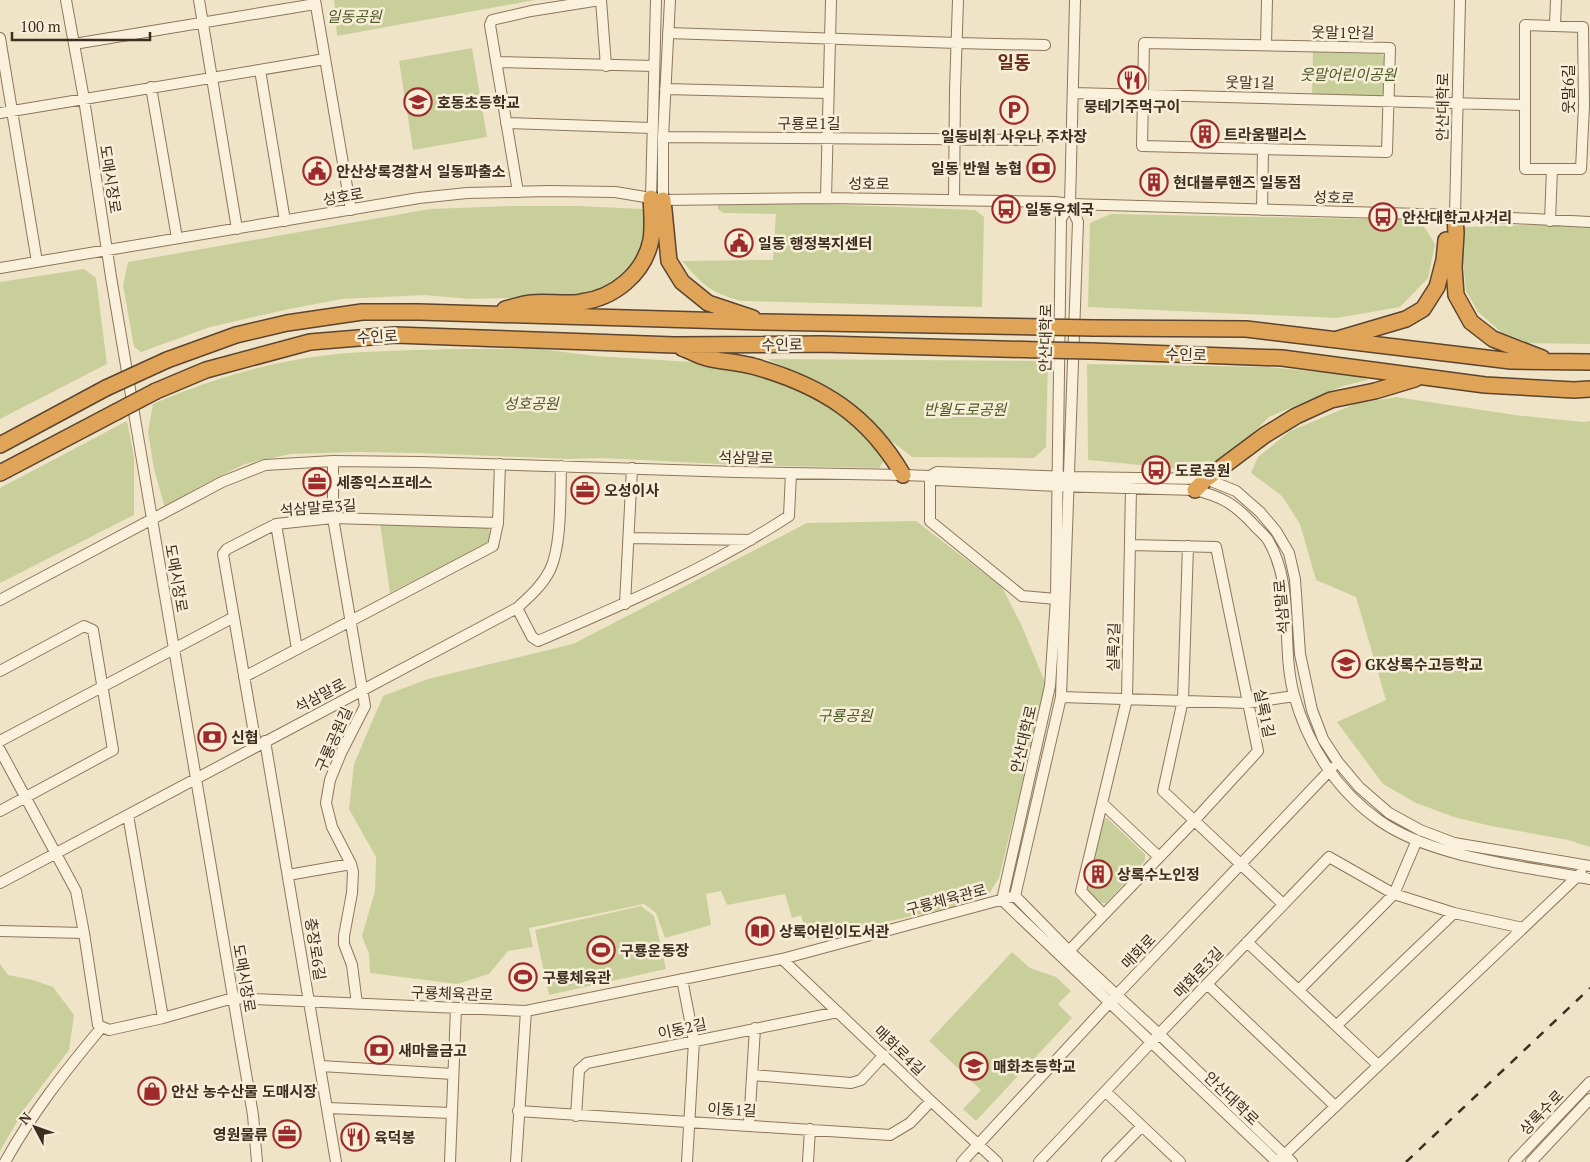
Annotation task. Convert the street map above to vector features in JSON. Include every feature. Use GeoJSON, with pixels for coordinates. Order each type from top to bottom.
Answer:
{"type":"FeatureCollection","features":[{"type":"Feature","properties":{"kind":"highway"},"geometry":{"type":"LineString","coordinates":[[466,314],[496,311],[532,303],[583,302],[614,292],[635,273],[645,256],[650,241],[657,199]]}},
{"type":"Feature","properties":{"kind":"highway"},"geometry":{"type":"LineString","coordinates":[[657,199],[669,261],[682,282],[708,302],[764,322]]}},
{"type":"Feature","properties":{"kind":"highway"},"geometry":{"type":"LineString","coordinates":[[1332,340],[1406,319],[1423,309],[1437,287],[1444,260],[1446,233],[1454,215]]}},
{"type":"Feature","properties":{"kind":"highway"},"geometry":{"type":"LineString","coordinates":[[1454,215],[1456,233],[1454,267],[1456,295],[1471,322],[1492,339],[1553,362]]}},
{"type":"Feature","properties":{"kind":"highway","name":"수인로"},"geometry":{"type":"LineString","coordinates":[[0,445],[106,388],[167,360],[236,335],[287,323],[362,312],[764,322],[1246,329],[1511,361],[1590,362]]}},
{"type":"Feature","properties":{"kind":"highway","name":"수인로"},"geometry":{"type":"LineString","coordinates":[[0,474],[156,391],[206,370],[310,342],[404,335],[674,345],[821,344],[1282,358],[1485,385],[1574,390],[1590,389]]}},
{"type":"Feature","properties":{"kind":"highway"},"geometry":{"type":"LineString","coordinates":[[674,345],[708,358],[755,366],[821,391],[844,407],[871,431],[892,456],[902,475]]}},
{"type":"Feature","properties":{"kind":"highway"},"geometry":{"type":"LineString","coordinates":[[1195,490],[1206,479],[1265,434],[1296,416],[1331,400],[1375,391],[1421,377]]}},
{"type":"Feature","properties":{"kind":"street","name":"도매시장로"},"geometry":{"type":"LineString","coordinates":[[66,0],[84,99],[106,250],[253,1115],[257,1162]]}},
{"type":"Feature","properties":{"kind":"street"},"geometry":{"type":"LineString","coordinates":[[199,0],[238,229]]}},
{"type":"Feature","properties":{"kind":"street"},"geometry":{"type":"LineString","coordinates":[[518,192],[490,25],[492,20],[532,11],[600,0],[606,66]]}},
{"type":"Feature","properties":{"kind":"street"},"geometry":{"type":"LineString","coordinates":[[656,0],[652,128],[657,199]]}},
{"type":"Feature","properties":{"kind":"street"},"geometry":{"type":"LineString","coordinates":[[657,199],[663,137],[670,0]]}},
{"type":"Feature","properties":{"kind":"street"},"geometry":{"type":"LineString","coordinates":[[826,198],[831,0]]}},
{"type":"Feature","properties":{"kind":"street"},"geometry":{"type":"LineString","coordinates":[[954,200],[958,0]]}},
{"type":"Feature","properties":{"kind":"street","name":"안산대학로"},"geometry":{"type":"LineString","coordinates":[[1066,954],[1015,896],[1061,697],[1078,222],[1070,204],[1075,0]]}},
{"type":"Feature","properties":{"kind":"street"},"geometry":{"type":"LineString","coordinates":[[1266,45],[1267,0]]}},
{"type":"Feature","properties":{"kind":"street","name":"안산대학로"},"geometry":{"type":"LineString","coordinates":[[1454,215],[1460,0]]}},
{"type":"Feature","properties":{"kind":"street"},"geometry":{"type":"LineString","coordinates":[[1555,25],[1556,0]]}},
{"type":"Feature","properties":{"kind":"street"},"geometry":{"type":"LineString","coordinates":[[74,44],[315,2],[351,210]]}},
{"type":"Feature","properties":{"kind":"street","name":"웃말6길"},"geometry":{"type":"LineString","coordinates":[[1525,25],[1583,27],[1587,107],[1581,169],[1524,169],[1524,106],[1525,25]]}},
{"type":"Feature","properties":{"kind":"street"},"geometry":{"type":"LineString","coordinates":[[668,33],[1045,45]]}},
{"type":"Feature","properties":{"kind":"street"},"geometry":{"type":"LineString","coordinates":[[0,38],[37,262]]}},
{"type":"Feature","properties":{"kind":"street","name":"웃말1안길"},"geometry":{"type":"LineString","coordinates":[[1144,43],[1266,45],[1390,48],[1388,152],[1142,146],[1144,43]]}},
{"type":"Feature","properties":{"kind":"street"},"geometry":{"type":"LineString","coordinates":[[0,113],[325,58]]}},
{"type":"Feature","properties":{"kind":"street"},"geometry":{"type":"LineString","coordinates":[[496,62],[654,66]]}},
{"type":"Feature","properties":{"kind":"street"},"geometry":{"type":"LineString","coordinates":[[260,70],[285,221]]}},
{"type":"Feature","properties":{"kind":"street"},"geometry":{"type":"LineString","coordinates":[[152,88],[177,238]]}},
{"type":"Feature","properties":{"kind":"street"},"geometry":{"type":"LineString","coordinates":[[666,89],[828,92]]}},
{"type":"Feature","properties":{"kind":"street","name":"웃말1길"},"geometry":{"type":"LineString","coordinates":[[1073,93],[1458,103]]}},
{"type":"Feature","properties":{"kind":"street"},"geometry":{"type":"LineString","coordinates":[[1458,103],[1524,106]]}},
{"type":"Feature","properties":{"kind":"street"},"geometry":{"type":"LineString","coordinates":[[506,122],[652,128]]}},
{"type":"Feature","properties":{"kind":"street","name":"구룡로1길"},"geometry":{"type":"LineString","coordinates":[[663,137],[1036,140]]}},
{"type":"Feature","properties":{"kind":"street"},"geometry":{"type":"LineString","coordinates":[[1262,210],[1263,150]]}},
{"type":"Feature","properties":{"kind":"street"},"geometry":{"type":"LineString","coordinates":[[1550,221],[1552,169]]}},
{"type":"Feature","properties":{"kind":"street","name":"성호로"},"geometry":{"type":"LineString","coordinates":[[0,268],[441,195],[518,192],[615,192],[657,199],[826,198],[954,200],[1454,215],[1590,222]]}},
{"type":"Feature","properties":{"kind":"street","name":"안산대학로"},"geometry":{"type":"LineString","coordinates":[[1070,204],[1061,219],[1056,599],[1050,686],[1002,900],[1066,954],[1114,998],[1159,1034],[1279,1160]]}},
{"type":"Feature","properties":{"kind":"street","name":"석삼말로"},"geometry":{"type":"LineString","coordinates":[[0,600],[222,482],[265,466],[333,461],[500,464],[930,476],[936,480],[1058,481],[1131,488],[1195,490],[1215,495],[1233,505],[1267,539],[1280,566],[1285,594],[1290,673],[1294,696],[1308,737],[1329,772],[1350,795],[1380,821],[1417,840],[1457,854],[1590,879]]}},
{"type":"Feature","properties":{"kind":"street","name":"구룡공원길"},"geometry":{"type":"LineString","coordinates":[[333,461],[333,518],[365,706],[341,753],[330,780],[326,803],[332,827],[351,864],[353,872],[352,893],[344,944],[352,965],[357,1004]]}},
{"type":"Feature","properties":{"kind":"street"},"geometry":{"type":"LineString","coordinates":[[244,677],[494,546],[498,523],[500,464]]}},
{"type":"Feature","properties":{"kind":"street","name":"석삼말로"},"geometry":{"type":"LineString","coordinates":[[0,883],[260,743],[517,608],[534,593],[550,570],[557,546],[561,466]]}},
{"type":"Feature","properties":{"kind":"street"},"geometry":{"type":"LineString","coordinates":[[626,604],[632,468]]}},
{"type":"Feature","properties":{"kind":"street"},"geometry":{"type":"LineString","coordinates":[[517,608],[532,637],[538,640],[626,604],[754,540],[789,516],[791,473]]}},
{"type":"Feature","properties":{"kind":"street"},"geometry":{"type":"LineString","coordinates":[[930,476],[930,521],[1022,596],[1056,599]]}},
{"type":"Feature","properties":{"kind":"street","name":"석삼말로"},"geometry":{"type":"LineString","coordinates":[[1070,482],[1206,479],[1236,491],[1260,512],[1276,531],[1289,553],[1295,579],[1300,654],[1312,710],[1323,739],[1338,762],[1359,787],[1389,813],[1420,830],[1454,843],[1589,866]]}},
{"type":"Feature","properties":{"kind":"street","name":"실록2길"},"geometry":{"type":"LineString","coordinates":[[1104,914],[1081,891],[1127,699],[1131,488]]}},
{"type":"Feature","properties":{"kind":"street","name":"석삼말로3길"},"geometry":{"type":"LineString","coordinates":[[260,743],[244,677],[223,554],[226,549],[276,524],[333,518],[498,523]]}},
{"type":"Feature","properties":{"kind":"street"},"geometry":{"type":"LineString","coordinates":[[276,524],[297,650]]}},
{"type":"Feature","properties":{"kind":"street"},"geometry":{"type":"LineString","coordinates":[[629,538],[754,540]]}},
{"type":"Feature","properties":{"kind":"street","name":"실록1길"},"geometry":{"type":"LineString","coordinates":[[1066,954],[1194,821],[1258,751],[1216,547],[1130,545]]}},
{"type":"Feature","properties":{"kind":"street"},"geometry":{"type":"LineString","coordinates":[[1188,546],[1183,700],[1163,791],[1283,904]]}},
{"type":"Feature","properties":{"kind":"street"},"geometry":{"type":"LineString","coordinates":[[0,741],[234,617]]}},
{"type":"Feature","properties":{"kind":"street"},"geometry":{"type":"LineString","coordinates":[[0,671],[84,626],[93,630],[113,750],[0,811]]}},
{"type":"Feature","properties":{"kind":"street"},"geometry":{"type":"LineString","coordinates":[[1061,697],[1247,703],[1294,696]]}},
{"type":"Feature","properties":{"kind":"street","name":"충장로6길"},"geometry":{"type":"LineString","coordinates":[[260,743],[288,875],[336,1162]]}},
{"type":"Feature","properties":{"kind":"street"},"geometry":{"type":"LineString","coordinates":[[0,750],[76,891],[98,1024],[101,1028],[46,1097],[18,1138],[5,1162]]}},
{"type":"Feature","properties":{"kind":"street","name":"매화로"},"geometry":{"type":"LineString","coordinates":[[962,1162],[1114,998],[1338,762]]}},
{"type":"Feature","properties":{"kind":"street"},"geometry":{"type":"LineString","coordinates":[[1102,804],[1159,857]]}},
{"type":"Feature","properties":{"kind":"street"},"geometry":{"type":"LineString","coordinates":[[128,815],[163,1018]]}},
{"type":"Feature","properties":{"kind":"street"},"geometry":{"type":"LineString","coordinates":[[1299,990],[1394,894],[1417,840]]}},
{"type":"Feature","properties":{"kind":"street","name":"매화로3길"},"geometry":{"type":"LineString","coordinates":[[1039,1162],[1329,857],[1394,894],[1454,913],[1523,928]]}},
{"type":"Feature","properties":{"kind":"street"},"geometry":{"type":"LineString","coordinates":[[288,875],[351,864]]}},
{"type":"Feature","properties":{"kind":"street"},"geometry":{"type":"LineString","coordinates":[[1279,1160],[1589,866]]}},
{"type":"Feature","properties":{"kind":"street","name":"구룡체육관로"},"geometry":{"type":"LineString","coordinates":[[101,1028],[110,1030],[163,1018],[233,998],[526,1011],[782,959],[1015,896]]}},
{"type":"Feature","properties":{"kind":"street"},"geometry":{"type":"LineString","coordinates":[[1337,1025],[1454,913]]}},
{"type":"Feature","properties":{"kind":"street"},"geometry":{"type":"LineString","coordinates":[[0,931],[84,933]]}},
{"type":"Feature","properties":{"kind":"street"},"geometry":{"type":"LineString","coordinates":[[1247,942],[1378,1065]]}},
{"type":"Feature","properties":{"kind":"street","name":"매화로4길"},"geometry":{"type":"LineString","coordinates":[[782,959],[998,1162]]}},
{"type":"Feature","properties":{"kind":"street"},"geometry":{"type":"LineString","coordinates":[[682,979],[694,1041],[687,1162]]}},
{"type":"Feature","properties":{"kind":"street"},"geometry":{"type":"LineString","coordinates":[[1208,984],[1335,1106]]}},
{"type":"Feature","properties":{"kind":"street","name":"안산대학로"},"geometry":{"type":"LineString","coordinates":[[1114,998],[1152,1042],[1279,1160],[1292,1162]]}},
{"type":"Feature","properties":{"kind":"street"},"geometry":{"type":"LineString","coordinates":[[450,1162],[456,1008]]}},
{"type":"Feature","properties":{"kind":"street"},"geometry":{"type":"LineString","coordinates":[[516,1162],[526,1011]]}},
{"type":"Feature","properties":{"kind":"street","name":"이동2길"},"geometry":{"type":"LineString","coordinates":[[576,1116],[579,1070],[588,1063],[838,1012]]}},
{"type":"Feature","properties":{"kind":"street"},"geometry":{"type":"LineString","coordinates":[[749,1125],[755,1028]]}},
{"type":"Feature","properties":{"kind":"street"},"geometry":{"type":"LineString","coordinates":[[752,1076],[851,1083],[861,1080],[884,1055]]}},
{"type":"Feature","properties":{"kind":"street"},"geometry":{"type":"LineString","coordinates":[[321,1066],[453,1074]]}},
{"type":"Feature","properties":{"kind":"street","name":"상록수로"},"geometry":{"type":"LineString","coordinates":[[1514,1162],[1590,1082]]}},
{"type":"Feature","properties":{"kind":"street"},"geometry":{"type":"LineString","coordinates":[[1106,1092],[1178,1161]]}},
{"type":"Feature","properties":{"kind":"street","name":"상록수로"},"geometry":{"type":"LineString","coordinates":[[1531,1162],[1590,1100]]}},
{"type":"Feature","properties":{"kind":"street","name":"이동1길"},"geometry":{"type":"LineString","coordinates":[[518,1111],[890,1135],[910,1124],[931,1101]]}},
{"type":"Feature","properties":{"kind":"street"},"geometry":{"type":"LineString","coordinates":[[328,1108],[451,1113]]}},
{"type":"Feature","properties":{"kind":"street"},"geometry":{"type":"LineString","coordinates":[[1107,1162],[1142,1126]]}},
{"type":"Feature","properties":{"kind":"street"},"geometry":{"type":"LineString","coordinates":[[808,1162],[810,1129]]}},
{"type":"Feature","properties":{"kind":"green space","name":"일동공원"},"geometry":{"type":"Polygon","coordinates":[[[334,0],[535,0],[337,36],[334,0]]]}},
{"type":"Feature","properties":{"kind":"green space"},"geometry":{"type":"Polygon","coordinates":[[[472,48],[487,137],[413,150],[399,61],[472,48]]]}},
{"type":"Feature","properties":{"kind":"green space","name":"웃말어린이공원"},"geometry":{"type":"Polygon","coordinates":[[[1313,52],[1381,54],[1384,57],[1383,93],[1380,96],[1312,94],[1313,52]]]}},
{"type":"Feature","properties":{"kind":"green space"},"geometry":{"type":"Polygon","coordinates":[[[718,200],[975,210],[984,217],[982,307],[741,301],[721,294],[701,282],[682,261],[773,260],[776,214],[723,213],[718,209],[718,200]]]}},
{"type":"Feature","properties":{"kind":"green space"},"geometry":{"type":"Polygon","coordinates":[[[579,206],[643,209],[650,212],[642,255],[606,293],[530,300],[502,298],[470,299],[424,295],[342,299],[210,327],[141,352],[134,347],[123,285],[128,262],[430,209],[579,206]]]}},
{"type":"Feature","properties":{"kind":"green space"},"geometry":{"type":"Polygon","coordinates":[[[1111,214],[1420,220],[1435,244],[1428,278],[1400,307],[1337,318],[1088,307],[1090,223],[1111,214]]]}},
{"type":"Feature","properties":{"kind":"green space"},"geometry":{"type":"Polygon","coordinates":[[[1590,223],[1590,344],[1523,343],[1501,332],[1478,312],[1466,291],[1463,262],[1464,227],[1590,223]]]}},
{"type":"Feature","properties":{"kind":"green space"},"geometry":{"type":"Polygon","coordinates":[[[84,269],[96,278],[107,364],[0,419],[0,282],[84,269]]]}},
{"type":"Feature","properties":{"kind":"green space","name":"성호공원"},"geometry":{"type":"Polygon","coordinates":[[[450,349],[540,349],[596,356],[708,363],[792,383],[844,411],[887,457],[879,468],[737,465],[603,458],[566,459],[420,453],[291,454],[245,464],[201,486],[165,508],[154,469],[148,432],[153,404],[191,388],[231,375],[292,360],[347,353],[450,349]]]}},
{"type":"Feature","properties":{"kind":"green space","name":"반월도로공원"},"geometry":{"type":"Polygon","coordinates":[[[767,359],[1048,361],[1046,447],[1034,458],[912,457],[838,395],[767,359]]]}},
{"type":"Feature","properties":{"kind":"green space"},"geometry":{"type":"Polygon","coordinates":[[[1087,364],[1268,367],[1361,376],[1368,380],[1343,386],[1269,417],[1225,461],[1203,471],[1088,460],[1087,364]]]}},
{"type":"Feature","properties":{"kind":"green space"},"geometry":{"type":"Polygon","coordinates":[[[1396,397],[1515,415],[1583,422],[1590,421],[1590,847],[1568,840],[1491,826],[1454,817],[1416,803],[1383,784],[1337,722],[1386,700],[1356,597],[1316,580],[1300,524],[1282,496],[1251,473],[1258,457],[1290,431],[1355,404],[1396,397]]]}},
{"type":"Feature","properties":{"kind":"green space"},"geometry":{"type":"Polygon","coordinates":[[[127,421],[134,457],[134,515],[0,583],[0,488],[127,421]]]}},
{"type":"Feature","properties":{"kind":"green space","name":"구룡공원"},"geometry":{"type":"Polygon","coordinates":[[[916,521],[1002,587],[1021,624],[1046,685],[999,878],[989,894],[963,905],[808,939],[801,915],[792,918],[785,894],[727,905],[721,891],[706,894],[711,925],[665,938],[656,913],[644,904],[529,928],[533,947],[508,951],[489,974],[457,984],[370,973],[369,954],[362,936],[375,891],[376,857],[349,809],[354,764],[383,696],[428,679],[573,644],[807,523],[916,521]]]}},
{"type":"Feature","properties":{"kind":"green space"},"geometry":{"type":"Polygon","coordinates":[[[380,523],[488,528],[492,535],[489,542],[390,593],[380,523]]]}},
{"type":"Feature","properties":{"kind":"green space"},"geometry":{"type":"Polygon","coordinates":[[[1107,818],[1145,854],[1145,861],[1106,903],[1099,903],[1086,891],[1103,819],[1107,818]]]}},
{"type":"Feature","properties":{"kind":"green space","name":"구룡운동장"},"geometry":{"type":"Polygon","coordinates":[[[641,906],[654,916],[666,969],[549,995],[535,930],[641,906]]]}},
{"type":"Feature","properties":{"kind":"green space"},"geometry":{"type":"Polygon","coordinates":[[[1012,952],[1030,968],[1056,977],[1071,991],[1058,1004],[1072,1018],[976,1121],[963,1109],[981,1090],[929,1041],[1012,952]]]}},
{"type":"Feature","properties":{"kind":"green space"},"geometry":{"type":"Polygon","coordinates":[[[0,964],[8,975],[33,980],[53,987],[74,1015],[69,1050],[25,1108],[0,1151],[0,964]]]}},
{"type":"Feature","properties":{"kind":"railway"},"geometry":{"type":"LineString","coordinates":[[1406,1162],[1590,988]]}},
{"type":"Feature","properties":{"kind":"place","name":"뭉테기주먹구이"},"geometry":{"type":"Point","coordinates":[1132,80]}},
{"type":"Feature","properties":{"kind":"place","name":"호동초등학교"},"geometry":{"type":"Point","coordinates":[418,102]}},
{"type":"Feature","properties":{"kind":"place","name":"일동비취 사우나 주차장"},"geometry":{"type":"Point","coordinates":[1014,110]}},
{"type":"Feature","properties":{"kind":"place","name":"트라움팰리스"},"geometry":{"type":"Point","coordinates":[1205,134]}},
{"type":"Feature","properties":{"kind":"place","name":"일동 반월 농협"},"geometry":{"type":"Point","coordinates":[1041,168]}},
{"type":"Feature","properties":{"kind":"place","name":"안산상록경찰서 일동파출소"},"geometry":{"type":"Point","coordinates":[317,171]}},
{"type":"Feature","properties":{"kind":"place","name":"현대블루핸즈 일동점"},"geometry":{"type":"Point","coordinates":[1154,182]}},
{"type":"Feature","properties":{"kind":"place","name":"일동우체국"},"geometry":{"type":"Point","coordinates":[1006,209]}},
{"type":"Feature","properties":{"kind":"place","name":"안산대학교사거리"},"geometry":{"type":"Point","coordinates":[1383,217]}},
{"type":"Feature","properties":{"kind":"place","name":"일동 행정복지센터"},"geometry":{"type":"Point","coordinates":[739,243]}},
{"type":"Feature","properties":{"kind":"place","name":"도로공원"},"geometry":{"type":"Point","coordinates":[1156,470]}},
{"type":"Feature","properties":{"kind":"place","name":"세종익스프레스"},"geometry":{"type":"Point","coordinates":[317,482]}},
{"type":"Feature","properties":{"kind":"place","name":"오성이사"},"geometry":{"type":"Point","coordinates":[585,490]}},
{"type":"Feature","properties":{"kind":"place","name":"GK상록수고등학교"},"geometry":{"type":"Point","coordinates":[1346,664]}},
{"type":"Feature","properties":{"kind":"place","name":"신협"},"geometry":{"type":"Point","coordinates":[212,737]}},
{"type":"Feature","properties":{"kind":"place","name":"상록수노인정"},"geometry":{"type":"Point","coordinates":[1098,874]}},
{"type":"Feature","properties":{"kind":"place","name":"상록어린이도서관"},"geometry":{"type":"Point","coordinates":[760,931]}},
{"type":"Feature","properties":{"kind":"place","name":"구룡운동장"},"geometry":{"type":"Point","coordinates":[601,950]}},
{"type":"Feature","properties":{"kind":"place","name":"구룡체육관"},"geometry":{"type":"Point","coordinates":[523,977]}},
{"type":"Feature","properties":{"kind":"place","name":"새마을금고"},"geometry":{"type":"Point","coordinates":[379,1050]}},
{"type":"Feature","properties":{"kind":"place","name":"매화초등학교"},"geometry":{"type":"Point","coordinates":[974,1066]}},
{"type":"Feature","properties":{"kind":"place","name":"안산 농수산물 도매시장"},"geometry":{"type":"Point","coordinates":[152,1091]}},
{"type":"Feature","properties":{"kind":"place","name":"영원물류"},"geometry":{"type":"Point","coordinates":[287,1134]}},
{"type":"Feature","properties":{"kind":"place","name":"육덕봉"},"geometry":{"type":"Point","coordinates":[355,1137]}},
{"type":"Feature","properties":{"kind":"district","name":"일동"},"geometry":{"type":"Point","coordinates":[1014,62]}}]}
